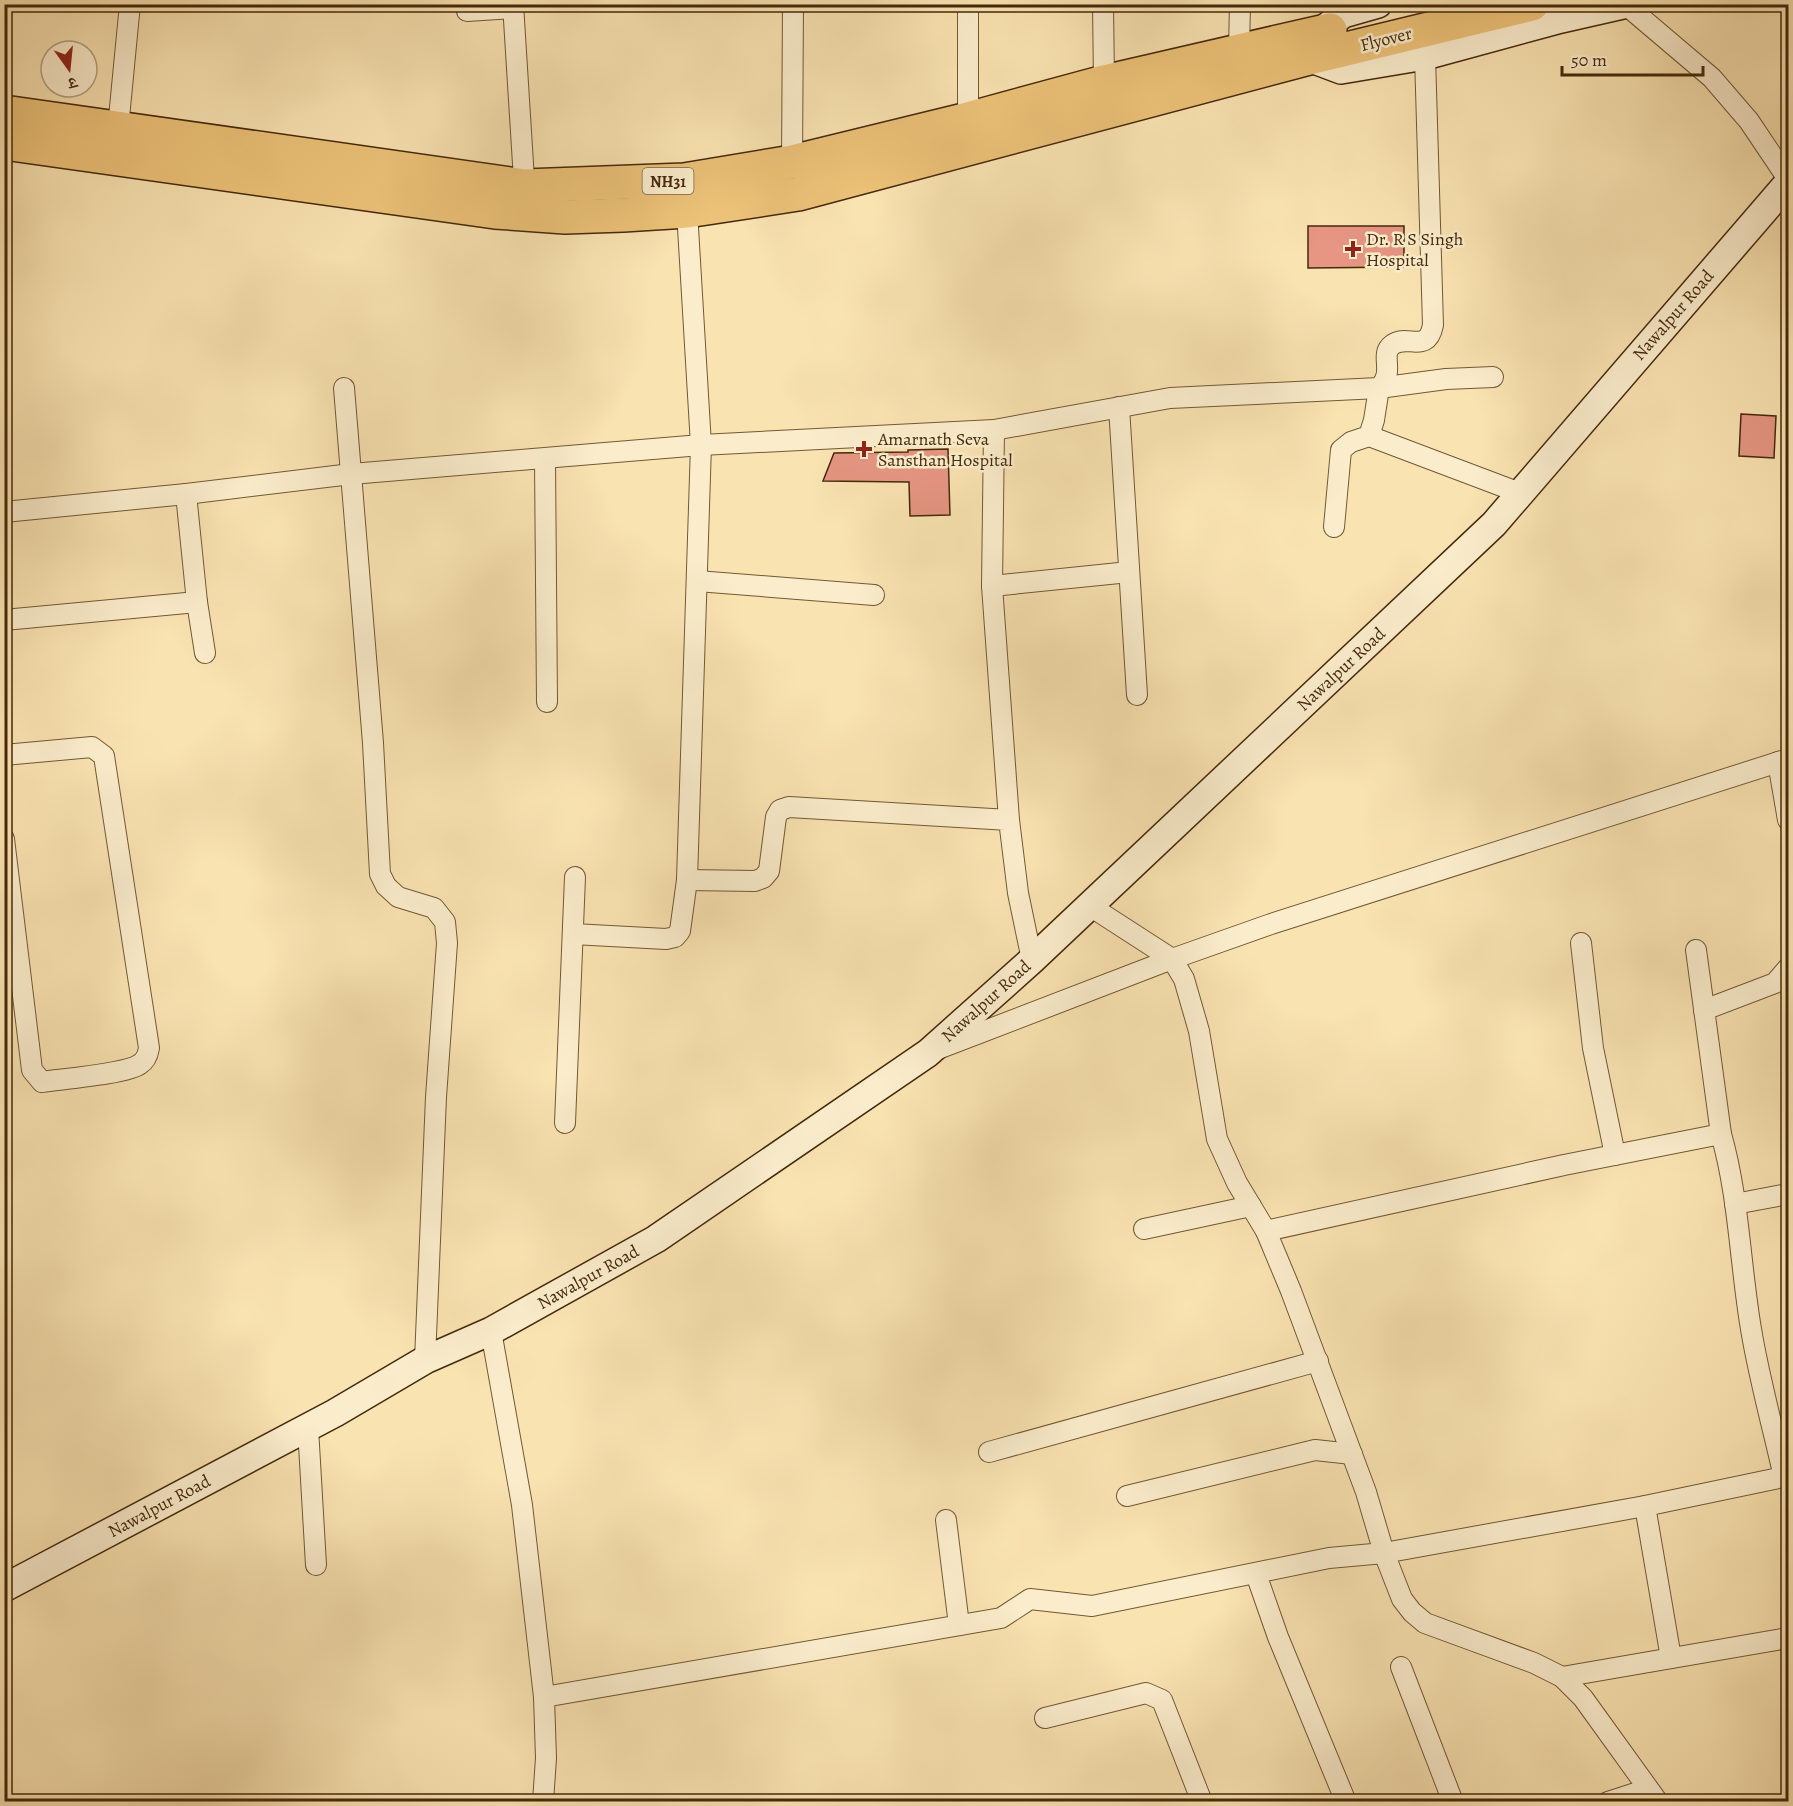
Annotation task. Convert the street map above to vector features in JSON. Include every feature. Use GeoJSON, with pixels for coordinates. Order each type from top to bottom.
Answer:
{"type":"FeatureCollection","features":[{"type":"Feature","properties":{"kind":"highway","name":"Flyover"},"geometry":{"type":"LineString","coordinates":[[1314,45],[1433,4]]}},
{"type":"Feature","properties":{"kind":"highway","name":"Flyover"},"geometry":{"type":"LineString","coordinates":[[1314,45],[1532,4]]}},
{"type":"Feature","properties":{"kind":"highway","name":"NH31"},"geometry":{"type":"LineString","coordinates":[[4,112],[118,128],[524,200],[565,217],[687,211],[798,194],[1314,45]]}},
{"type":"Feature","properties":{"kind":"highway","name":"NH31"},"geometry":{"type":"LineString","coordinates":[[4,143],[495,212],[524,200],[684,180],[792,162],[1239,50],[1314,45]]}},
{"type":"Feature","properties":{"kind":"street"},"geometry":{"type":"LineString","coordinates":[[118,128],[130,4]]}},
{"type":"Feature","properties":{"kind":"street"},"geometry":{"type":"LineString","coordinates":[[792,162],[793,4]]}},
{"type":"Feature","properties":{"kind":"street"},"geometry":{"type":"LineString","coordinates":[[968,4],[968,119]]}},
{"type":"Feature","properties":{"kind":"street"},"geometry":{"type":"LineString","coordinates":[[1103,4],[1104,82]]}},
{"type":"Feature","properties":{"kind":"street"},"geometry":{"type":"LineString","coordinates":[[1239,50],[1240,4]]}},
{"type":"Feature","properties":{"kind":"street"},"geometry":{"type":"LineString","coordinates":[[1378,4],[1343,14],[1314,45],[1341,70],[1425,56],[1560,19],[1627,4],[1712,78],[1749,121],[1785,191]]}},
{"type":"Feature","properties":{"kind":"street"},"geometry":{"type":"LineString","coordinates":[[467,11],[514,6],[524,200]]}},
{"type":"Feature","properties":{"kind":"street"},"geometry":{"type":"LineString","coordinates":[[1369,436],[1379,388],[1385,383],[1388,374],[1386,355],[1389,347],[1396,343],[1423,342],[1431,334],[1433,325],[1425,56]]}},
{"type":"Feature","properties":{"kind":"street","name":"Nawalpur Road"},"geometry":{"type":"LineString","coordinates":[[4,1588],[308,1428],[425,1360],[491,1331],[656,1239],[927,1053],[1090,906],[1494,524],[1785,191]]}},
{"type":"Feature","properties":{"kind":"street"},"geometry":{"type":"LineString","coordinates":[[573,934],[666,939],[675,937],[680,931],[687,880],[701,446],[687,211]]}},
{"type":"Feature","properties":{"kind":"street"},"geometry":{"type":"LineString","coordinates":[[4,512],[186,494],[351,474],[701,446],[994,430],[1170,398],[1379,388],[1446,379],[1493,377]]}},
{"type":"Feature","properties":{"kind":"street"},"geometry":{"type":"LineString","coordinates":[[344,388],[373,743],[380,874],[386,886],[398,897],[434,908],[445,922],[447,943],[436,1097],[425,1360]]}},
{"type":"Feature","properties":{"kind":"street"},"geometry":{"type":"LineString","coordinates":[[1119,407],[1137,695]]}},
{"type":"Feature","properties":{"kind":"street"},"geometry":{"type":"LineString","coordinates":[[994,430],[992,586],[1009,820],[1018,893],[1032,960]]}},
{"type":"Feature","properties":{"kind":"street"},"geometry":{"type":"LineString","coordinates":[[1334,527],[1341,450],[1351,442],[1369,436],[1520,493]]}},
{"type":"Feature","properties":{"kind":"street"},"geometry":{"type":"LineString","coordinates":[[545,460],[547,702]]}},
{"type":"Feature","properties":{"kind":"street"},"geometry":{"type":"LineString","coordinates":[[186,494],[197,602],[205,653]]}},
{"type":"Feature","properties":{"kind":"street"},"geometry":{"type":"LineString","coordinates":[[992,586],[1129,572]]}},
{"type":"Feature","properties":{"kind":"street"},"geometry":{"type":"LineString","coordinates":[[697,581],[873,595]]}},
{"type":"Feature","properties":{"kind":"street"},"geometry":{"type":"LineString","coordinates":[[4,620],[197,602]]}},
{"type":"Feature","properties":{"kind":"street"},"geometry":{"type":"LineString","coordinates":[[4,755],[92,747],[104,756],[149,1048],[148,1056],[140,1065],[117,1072],[42,1082],[32,1070],[4,839]]}},
{"type":"Feature","properties":{"kind":"street"},"geometry":{"type":"LineString","coordinates":[[927,1053],[1172,958],[1271,924],[1783,760],[1788,820]]}},
{"type":"Feature","properties":{"kind":"street"},"geometry":{"type":"LineString","coordinates":[[687,880],[755,881],[763,878],[769,871],[776,817],[780,810],[789,807],[1009,820]]}},
{"type":"Feature","properties":{"kind":"street"},"geometry":{"type":"LineString","coordinates":[[565,1123],[575,877]]}},
{"type":"Feature","properties":{"kind":"street"},"geometry":{"type":"LineString","coordinates":[[1090,906],[1172,958],[1184,979],[1199,1030],[1217,1139],[1226,1161],[1266,1231],[1318,1361],[1402,1599],[1425,1623],[1534,1663],[1562,1677],[1583,1698],[1653,1795],[1608,1802]]}},
{"type":"Feature","properties":{"kind":"street"},"geometry":{"type":"LineString","coordinates":[[1581,943],[1593,1048],[1615,1155]]}},
{"type":"Feature","properties":{"kind":"street"},"geometry":{"type":"LineString","coordinates":[[544,1697],[1001,1618],[1030,1599],[1092,1606],[1329,1558],[1384,1553],[1645,1506],[1786,1476],[1751,1329],[1735,1204],[1721,1134],[1696,950]]}},
{"type":"Feature","properties":{"kind":"street"},"geometry":{"type":"LineString","coordinates":[[1704,1010],[1775,983],[1788,968]]}},
{"type":"Feature","properties":{"kind":"street"},"geometry":{"type":"LineString","coordinates":[[1266,1231],[1721,1134]]}},
{"type":"Feature","properties":{"kind":"street"},"geometry":{"type":"LineString","coordinates":[[1735,1204],[1788,1194]]}},
{"type":"Feature","properties":{"kind":"street"},"geometry":{"type":"LineString","coordinates":[[1144,1229],[1251,1206]]}},
{"type":"Feature","properties":{"kind":"street"},"geometry":{"type":"LineString","coordinates":[[491,1331],[522,1505],[544,1697],[546,1758],[543,1802]]}},
{"type":"Feature","properties":{"kind":"street"},"geometry":{"type":"LineString","coordinates":[[989,1452],[1318,1361]]}},
{"type":"Feature","properties":{"kind":"street"},"geometry":{"type":"LineString","coordinates":[[308,1428],[316,1565]]}},
{"type":"Feature","properties":{"kind":"street"},"geometry":{"type":"LineString","coordinates":[[1127,1496],[1315,1450],[1352,1454]]}},
{"type":"Feature","properties":{"kind":"street"},"geometry":{"type":"LineString","coordinates":[[1645,1506],[1671,1658]]}},
{"type":"Feature","properties":{"kind":"street"},"geometry":{"type":"LineString","coordinates":[[946,1520],[959,1625]]}},
{"type":"Feature","properties":{"kind":"street"},"geometry":{"type":"LineString","coordinates":[[1256,1574],[1278,1637],[1346,1802]]}},
{"type":"Feature","properties":{"kind":"street"},"geometry":{"type":"LineString","coordinates":[[1562,1677],[1788,1638]]}},
{"type":"Feature","properties":{"kind":"street"},"geometry":{"type":"LineString","coordinates":[[1401,1667],[1453,1802]]}},
{"type":"Feature","properties":{"kind":"street"},"geometry":{"type":"LineString","coordinates":[[1045,1718],[1146,1693],[1154,1695],[1162,1700],[1202,1802]]}},
{"type":"Feature","properties":{"kind":"building"},"geometry":{"type":"Polygon","coordinates":[[[1308,226],[1404,226],[1404,267],[1308,268],[1308,226]]]}},
{"type":"Feature","properties":{"kind":"building"},"geometry":{"type":"Polygon","coordinates":[[[1741,414],[1776,416],[1774,458],[1739,456],[1741,414]]]}},
{"type":"Feature","properties":{"kind":"building"},"geometry":{"type":"Polygon","coordinates":[[[948,449],[950,515],[910,516],[909,482],[823,481],[834,453],[948,449]]]}},
{"type":"Feature","properties":{"kind":"place","name":"Dr. R S Singh Hospital"},"geometry":{"type":"Point","coordinates":[1353,249]}},
{"type":"Feature","properties":{"kind":"place","name":"Amarnath Seva Sansthan Hospital"},"geometry":{"type":"Point","coordinates":[864,449]}}]}
